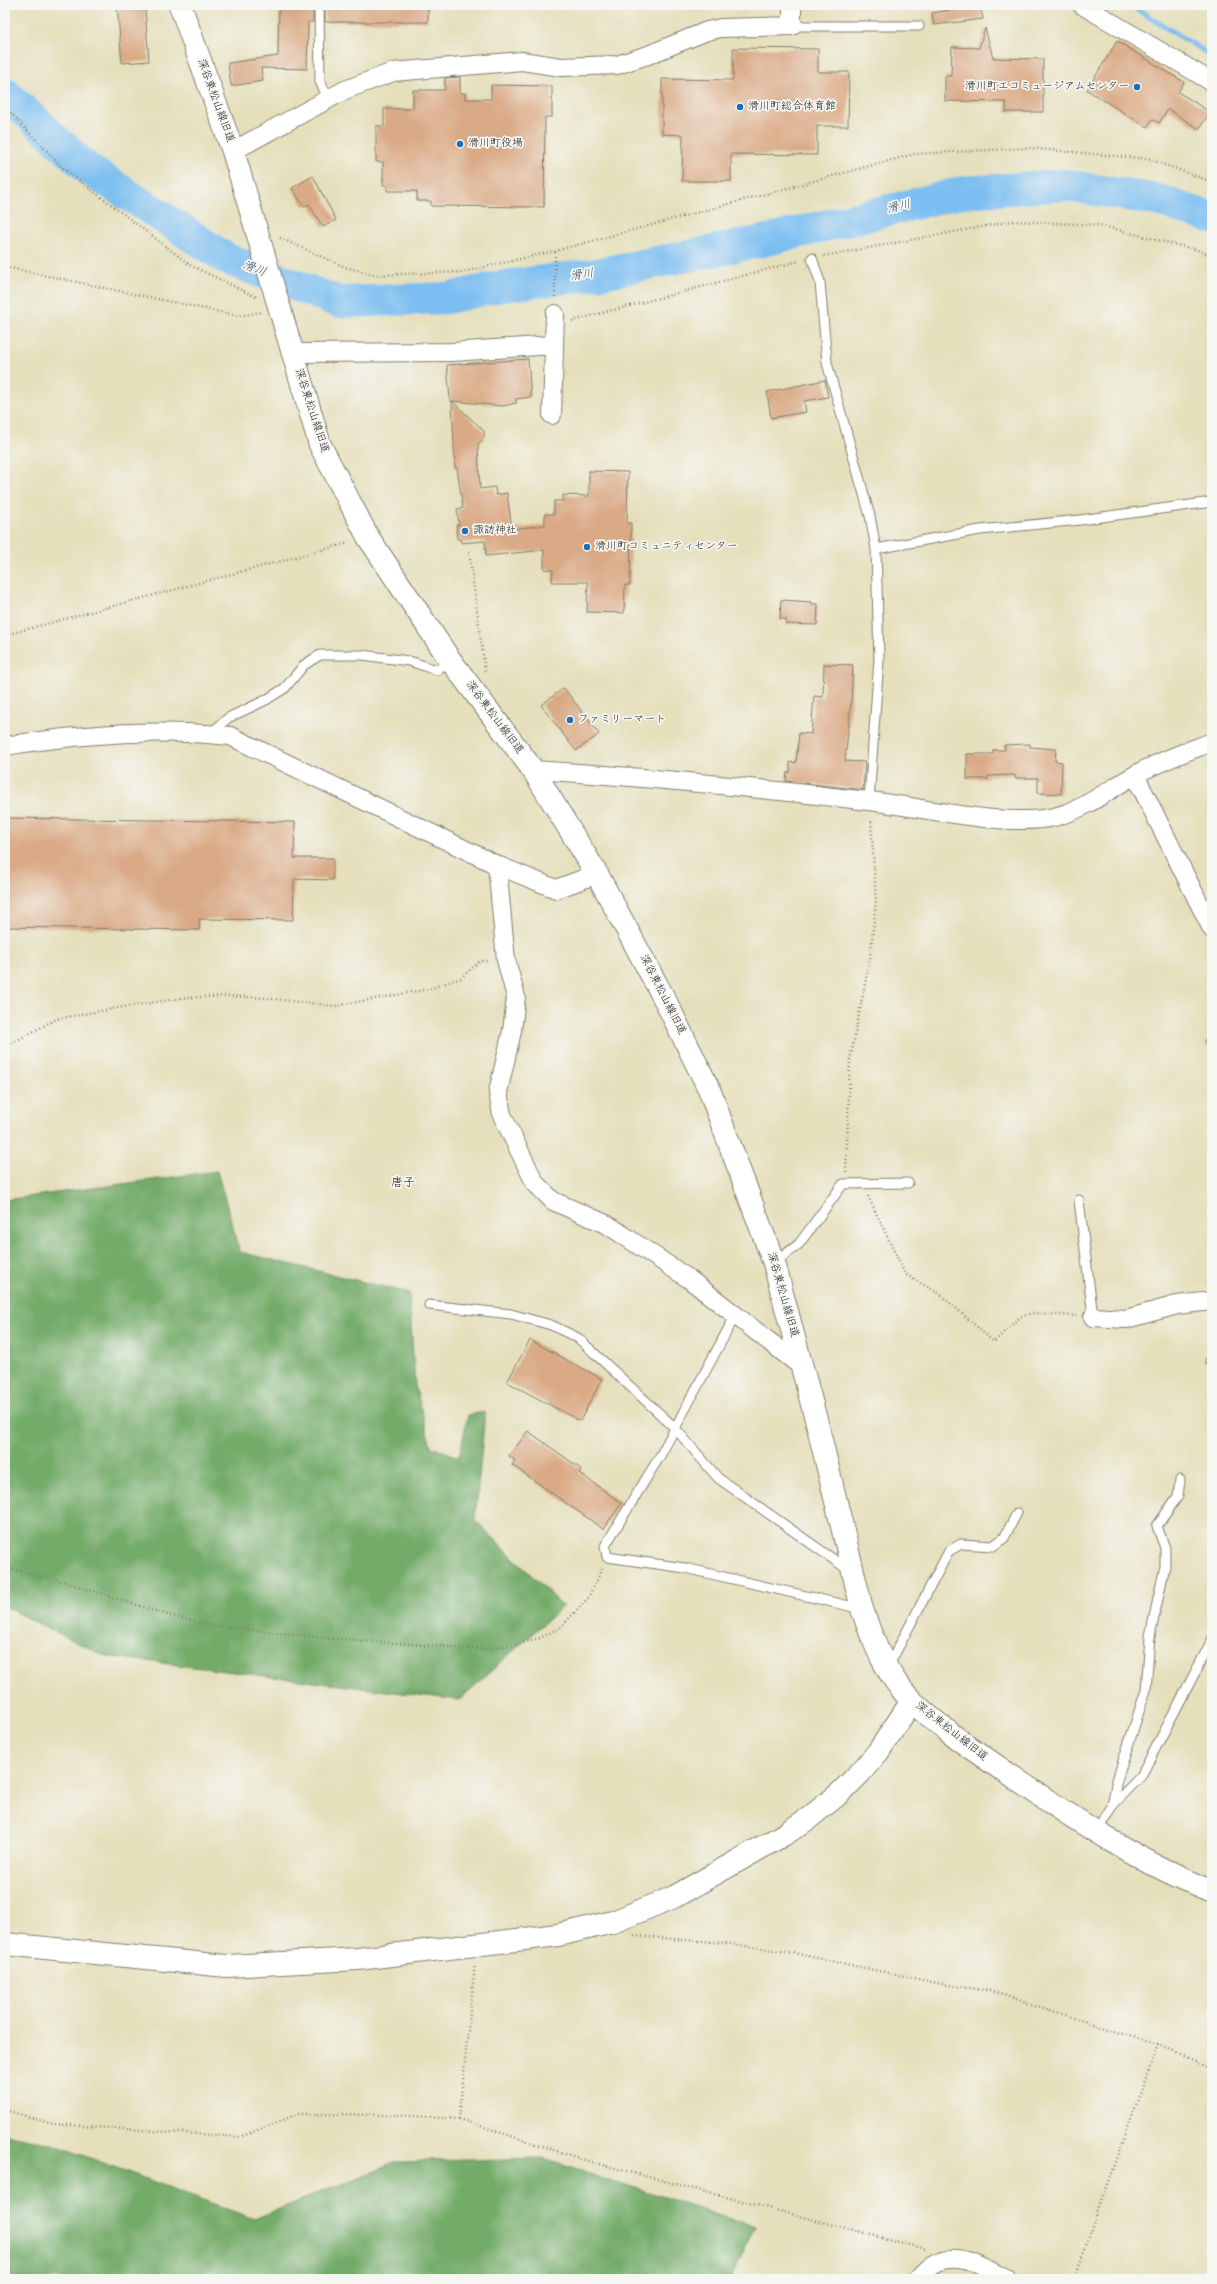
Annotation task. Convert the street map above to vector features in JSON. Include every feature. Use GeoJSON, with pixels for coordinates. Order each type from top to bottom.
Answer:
{"type":"FeatureCollection","features":[{"type":"Feature","properties":{"kind":"street","name":"深谷東松山線旧道"},"geometry":{"type":"LineString","coordinates":[[180,5],[233,151],[320,445],[368,537],[450,660],[534,770],[597,874],[666,1002],[709,1089],[774,1263],[802,1367],[862,1610],[872,1639],[887,1668],[912,1701],[980,1755],[1051,1803],[1142,1859],[1179,1878],[1212,1891]]}},
{"type":"Feature","properties":{"kind":"street"},"geometry":{"type":"LineString","coordinates":[[233,151],[345,90],[393,72],[522,61],[560,67],[617,65],[648,55],[707,31],[721,28],[792,26],[792,5]]}},
{"type":"Feature","properties":{"kind":"street"},"geometry":{"type":"LineString","coordinates":[[1082,5],[1212,82]]}},
{"type":"Feature","properties":{"kind":"street"},"geometry":{"type":"LineString","coordinates":[[552,415],[555,320]]}},
{"type":"Feature","properties":{"kind":"street"},"geometry":{"type":"LineString","coordinates":[[292,353],[452,352],[553,346]]}},
{"type":"Feature","properties":{"kind":"street"},"geometry":{"type":"LineString","coordinates":[[5,746],[60,737],[125,733],[192,732],[230,736],[497,865],[556,889],[597,874]]}},
{"type":"Feature","properties":{"kind":"street"},"geometry":{"type":"LineString","coordinates":[[534,770],[632,777],[869,801],[986,818],[1028,820],[1055,817],[1086,805],[1135,775],[1169,758],[1212,742]]}},
{"type":"Feature","properties":{"kind":"street"},"geometry":{"type":"LineString","coordinates":[[1135,775],[1212,929]]}},
{"type":"Feature","properties":{"kind":"street"},"geometry":{"type":"LineString","coordinates":[[497,865],[506,960],[516,998],[512,1031],[498,1092],[502,1115],[535,1183],[553,1201],[614,1229],[689,1279],[802,1367]]}},
{"type":"Feature","properties":{"kind":"street"},"geometry":{"type":"LineString","coordinates":[[1093,1317],[1126,1319],[1177,1305],[1212,1301]]}},
{"type":"Feature","properties":{"kind":"street"},"geometry":{"type":"LineString","coordinates":[[5,1944],[226,1966],[358,1959],[477,1946],[558,1935],[613,1922],[674,1897],[785,1834],[809,1818],[860,1773],[878,1752],[912,1701]]}},
{"type":"Feature","properties":{"kind":"street"},"geometry":{"type":"LineString","coordinates":[[918,2279],[936,2261],[963,2258],[1008,2279]]}},
{"type":"Feature","properties":{"kind":"lane"},"geometry":{"type":"LineString","coordinates":[[319,5],[320,82],[329,99]]}},
{"type":"Feature","properties":{"kind":"lane"},"geometry":{"type":"LineString","coordinates":[[792,26],[919,26]]}},
{"type":"Feature","properties":{"kind":"lane"},"geometry":{"type":"LineString","coordinates":[[812,258],[820,282],[827,363],[870,516],[876,549],[879,659],[869,801]]}},
{"type":"Feature","properties":{"kind":"lane"},"geometry":{"type":"LineString","coordinates":[[876,549],[980,530],[1080,520],[1212,502]]}},
{"type":"Feature","properties":{"kind":"lane"},"geometry":{"type":"LineString","coordinates":[[210,734],[228,718],[266,700],[285,688],[304,665],[320,655],[362,655],[408,661],[437,670],[450,660]]}},
{"type":"Feature","properties":{"kind":"lane"},"geometry":{"type":"LineString","coordinates":[[774,1263],[799,1244],[843,1184],[908,1183]]}},
{"type":"Feature","properties":{"kind":"lane"},"geometry":{"type":"LineString","coordinates":[[1079,1200],[1093,1317]]}},
{"type":"Feature","properties":{"kind":"lane"},"geometry":{"type":"LineString","coordinates":[[429,1305],[511,1314],[551,1325],[578,1338],[675,1428],[718,1478],[852,1573]]}},
{"type":"Feature","properties":{"kind":"lane"},"geometry":{"type":"LineString","coordinates":[[735,1316],[675,1428],[605,1546],[607,1557],[685,1568],[862,1610]]}},
{"type":"Feature","properties":{"kind":"lane"},"geometry":{"type":"LineString","coordinates":[[1112,1806],[1117,1780],[1146,1690],[1150,1636],[1165,1566],[1165,1548],[1157,1526],[1178,1496],[1180,1480]]}},
{"type":"Feature","properties":{"kind":"lane"},"geometry":{"type":"LineString","coordinates":[[887,1668],[949,1551],[961,1544],[993,1546],[1004,1538],[1017,1513]]}},
{"type":"Feature","properties":{"kind":"lane"},"geometry":{"type":"LineString","coordinates":[[1097,1831],[1112,1806],[1141,1776],[1212,1640]]}},
{"type":"Feature","properties":{"kind":"path"},"geometry":{"type":"LineString","coordinates":[[5,107],[63,168],[190,265],[280,308]]}},
{"type":"Feature","properties":{"kind":"path"},"geometry":{"type":"LineString","coordinates":[[256,228],[345,267],[375,275],[463,272],[555,251],[914,154],[1028,148],[1149,159],[1212,182]]}},
{"type":"Feature","properties":{"kind":"path"},"geometry":{"type":"LineString","coordinates":[[555,251],[555,320],[812,258],[1013,221],[1099,225],[1197,250],[1212,256]]}},
{"type":"Feature","properties":{"kind":"path"},"geometry":{"type":"LineString","coordinates":[[5,267],[239,316],[280,308]]}},
{"type":"Feature","properties":{"kind":"path"},"geometry":{"type":"LineString","coordinates":[[5,635],[368,537]]}},
{"type":"Feature","properties":{"kind":"path"},"geometry":{"type":"LineString","coordinates":[[468,551],[485,672]]}},
{"type":"Feature","properties":{"kind":"path"},"geometry":{"type":"LineString","coordinates":[[843,1184],[847,1163],[850,1060],[870,958],[876,901],[869,801]]}},
{"type":"Feature","properties":{"kind":"path"},"geometry":{"type":"LineString","coordinates":[[5,1047],[56,1019],[117,1008],[182,998],[228,996],[265,998],[335,1006],[429,989],[461,978],[480,961],[506,960]]}},
{"type":"Feature","properties":{"kind":"path"},"geometry":{"type":"LineString","coordinates":[[863,1184],[904,1274],[940,1294],[994,1342],[1020,1317],[1032,1313],[1093,1317]]}},
{"type":"Feature","properties":{"kind":"path"},"geometry":{"type":"LineString","coordinates":[[5,1568],[62,1581],[168,1615],[210,1625],[327,1638],[478,1649],[513,1645],[540,1638],[561,1627],[588,1598],[607,1557]]}},
{"type":"Feature","properties":{"kind":"path"},"geometry":{"type":"LineString","coordinates":[[613,1922],[621,1935],[725,1943],[788,1952],[947,1985],[991,1992],[1158,2045],[1208,2066],[1212,2062]]}},
{"type":"Feature","properties":{"kind":"path"},"geometry":{"type":"LineString","coordinates":[[459,2119],[477,1946]]}},
{"type":"Feature","properties":{"kind":"path"},"geometry":{"type":"LineString","coordinates":[[1074,2279],[1158,2045]]}},
{"type":"Feature","properties":{"kind":"path"},"geometry":{"type":"LineString","coordinates":[[5,2110],[53,2124],[240,2137],[298,2114],[393,2115],[459,2119],[591,2162],[934,2251]]}},
{"type":"Feature","properties":{"kind":"green space"},"geometry":{"type":"Polygon","coordinates":[[[217,1171],[240,1252],[409,1293],[415,1385],[431,1447],[459,1457],[468,1415],[485,1412],[475,1520],[563,1606],[459,1700],[105,1656],[5,1607],[5,1200],[217,1171]]]}},
{"type":"Feature","properties":{"kind":"green space"},"geometry":{"type":"Polygon","coordinates":[[[5,2134],[52,2144],[254,2219],[397,2162],[541,2158],[755,2226],[730,2279],[5,2279],[5,2134]]]}},
{"type":"Feature","properties":{"kind":"building"},"geometry":{"type":"Polygon","coordinates":[[[117,5],[136,5],[136,10],[145,9],[149,61],[122,63],[117,5]]]}},
{"type":"Feature","properties":{"kind":"building"},"geometry":{"type":"Polygon","coordinates":[[[279,5],[313,5],[313,22],[308,22],[307,69],[261,68],[263,81],[231,86],[228,63],[278,56],[279,5]]]}},
{"type":"Feature","properties":{"kind":"building"},"geometry":{"type":"Polygon","coordinates":[[[325,5],[428,5],[428,22],[325,22],[325,5]]]}},
{"type":"Feature","properties":{"kind":"building"},"geometry":{"type":"Polygon","coordinates":[[[980,5],[983,19],[934,25],[932,13],[980,5]]]}},
{"type":"Feature","properties":{"kind":"building"},"geometry":{"type":"Polygon","coordinates":[[[985,28],[993,58],[1043,59],[1043,112],[1006,112],[1006,102],[945,101],[945,76],[951,76],[952,47],[979,48],[985,28]]]}},
{"type":"Feature","properties":{"kind":"building"},"geometry":{"type":"Polygon","coordinates":[[[1117,41],[1184,82],[1178,92],[1210,112],[1199,129],[1168,109],[1159,123],[1152,119],[1147,127],[1087,90],[1117,41]]]}},
{"type":"Feature","properties":{"kind":"building","name":"滑川町総合体育館"},"geometry":{"type":"Polygon","coordinates":[[[733,48],[818,49],[818,72],[849,72],[848,126],[817,126],[817,155],[731,154],[731,181],[682,181],[683,135],[662,134],[662,79],[733,80],[733,48]]]}},
{"type":"Feature","properties":{"kind":"building","name":"滑川町役場"},"geometry":{"type":"Polygon","coordinates":[[[460,77],[460,93],[465,93],[465,99],[491,99],[491,85],[552,86],[552,117],[545,117],[544,207],[431,206],[431,201],[417,201],[417,191],[387,191],[387,185],[383,185],[383,162],[376,162],[376,126],[384,126],[384,109],[413,109],[413,90],[445,90],[445,78],[460,77]]]}},
{"type":"Feature","properties":{"kind":"building"},"geometry":{"type":"Polygon","coordinates":[[[313,176],[336,220],[323,227],[309,204],[304,207],[292,188],[313,176]]]}},
{"type":"Feature","properties":{"kind":"building"},"geometry":{"type":"Polygon","coordinates":[[[528,359],[531,397],[516,399],[516,403],[503,406],[450,400],[447,365],[528,359]]]}},
{"type":"Feature","properties":{"kind":"building"},"geometry":{"type":"Polygon","coordinates":[[[825,380],[828,397],[804,401],[806,412],[771,418],[767,392],[825,380]]]}},
{"type":"Feature","properties":{"kind":"building"},"geometry":{"type":"Polygon","coordinates":[[[452,401],[484,431],[484,439],[478,444],[480,489],[495,487],[496,495],[507,493],[512,529],[545,525],[545,514],[554,514],[554,501],[563,501],[563,495],[589,496],[589,471],[628,472],[627,523],[631,523],[630,585],[625,585],[624,613],[587,612],[588,582],[552,582],[553,570],[544,569],[544,550],[486,556],[485,541],[461,543],[460,539],[457,539],[456,525],[459,525],[457,509],[463,508],[457,468],[455,468],[452,401]]]}},
{"type":"Feature","properties":{"kind":"building"},"geometry":{"type":"Polygon","coordinates":[[[781,600],[812,602],[812,604],[818,604],[817,625],[786,624],[786,619],[780,619],[781,600]]]}},
{"type":"Feature","properties":{"kind":"building"},"geometry":{"type":"Polygon","coordinates":[[[824,664],[853,665],[845,761],[865,762],[863,790],[786,781],[787,772],[790,773],[790,762],[796,763],[799,733],[811,734],[814,696],[823,697],[824,664]]]}},
{"type":"Feature","properties":{"kind":"building","name":"ファミリーマート"},"geometry":{"type":"Polygon","coordinates":[[[564,688],[599,734],[576,751],[541,705],[564,688]]]}},
{"type":"Feature","properties":{"kind":"building"},"geometry":{"type":"Polygon","coordinates":[[[1030,744],[1030,747],[1056,749],[1055,761],[1062,762],[1061,794],[1038,793],[1038,778],[1015,778],[1015,775],[988,776],[988,779],[967,779],[967,754],[993,754],[993,750],[1005,750],[1004,745],[1030,744]]]}},
{"type":"Feature","properties":{"kind":"building"},"geometry":{"type":"Polygon","coordinates":[[[5,818],[295,822],[294,858],[333,858],[333,880],[294,879],[293,920],[199,919],[199,930],[5,927],[5,818]]]}},
{"type":"Feature","properties":{"kind":"building"},"geometry":{"type":"Polygon","coordinates":[[[530,1340],[602,1379],[580,1421],[507,1382],[530,1340]]]}},
{"type":"Feature","properties":{"kind":"building"},"geometry":{"type":"Polygon","coordinates":[[[528,1431],[581,1469],[579,1473],[622,1503],[603,1529],[512,1465],[515,1460],[509,1456],[528,1431]]]}},
{"type":"Feature","properties":{"kind":"waterway"},"geometry":{"type":"LineString","coordinates":[[1130,5],[1212,56]]}},
{"type":"Feature","properties":{"kind":"waterway","name":"滑川"},"geometry":{"type":"LineString","coordinates":[[5,93],[88,169],[227,259],[339,302],[448,298],[502,286],[597,274],[763,241],[963,192],[1064,185],[1158,200],[1212,218]]}},
{"type":"Feature","properties":{"kind":"place","name":"滑川町エコミュージアムセンター"},"geometry":{"type":"Point","coordinates":[1137,87]}},
{"type":"Feature","properties":{"kind":"place","name":"滑川町総合体育館"},"geometry":{"type":"Point","coordinates":[740,107]}},
{"type":"Feature","properties":{"kind":"place","name":"滑川町役場"},"geometry":{"type":"Point","coordinates":[460,144]}},
{"type":"Feature","properties":{"kind":"place","name":"諏訪神社"},"geometry":{"type":"Point","coordinates":[465,531]}},
{"type":"Feature","properties":{"kind":"place","name":"滑川町コミュニティセンター"},"geometry":{"type":"Point","coordinates":[587,547]}},
{"type":"Feature","properties":{"kind":"place","name":"ファミリーマート"},"geometry":{"type":"Point","coordinates":[570,720]}},
{"type":"Feature","properties":{"kind":"district","name":"唐子"},"geometry":{"type":"Point","coordinates":[403,1184]}}]}
